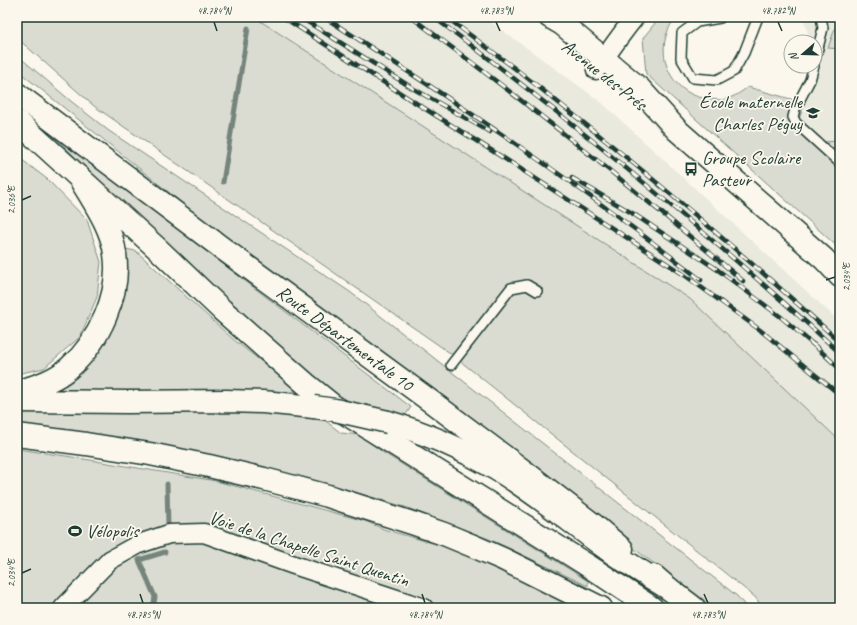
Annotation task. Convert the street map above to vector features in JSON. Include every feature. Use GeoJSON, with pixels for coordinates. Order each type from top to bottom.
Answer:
{"type":"FeatureCollection","features":[{"type":"Feature","properties":{"kind":"main road","name":"Avenue des Prés"},"geometry":{"type":"LineString","coordinates":[[533,17],[600,65],[639,88],[677,130],[832,263],[840,276]]}},
{"type":"Feature","properties":{"kind":"main road","name":"Avenue des Prés"},"geometry":{"type":"LineString","coordinates":[[550,17],[562,24],[600,65]]}},
{"type":"Feature","properties":{"kind":"main road","name":"Route Départementale 10"},"geometry":{"type":"LineString","coordinates":[[19,92],[222,248],[529,475],[595,526],[668,588]]}},
{"type":"Feature","properties":{"kind":"main road"},"geometry":{"type":"LineString","coordinates":[[17,121],[160,251],[222,310],[332,405],[587,565],[652,608]]}},
{"type":"Feature","properties":{"kind":"main road"},"geometry":{"type":"LineString","coordinates":[[17,392],[41,385],[57,376],[69,368],[82,355],[103,322],[115,286],[115,253],[110,237],[102,218],[79,178]]}},
{"type":"Feature","properties":{"kind":"main road"},"geometry":{"type":"LineString","coordinates":[[17,401],[256,402],[335,410],[388,422],[411,429],[468,453],[497,469],[615,554],[668,588],[694,608]]}},
{"type":"Feature","properties":{"kind":"main road"},"geometry":{"type":"LineString","coordinates":[[17,435],[150,454],[209,466],[328,496],[444,534],[503,559],[601,608]]}},
{"type":"Feature","properties":{"kind":"street"},"geometry":{"type":"LineString","coordinates":[[600,65],[623,32],[636,17]]}},
{"type":"Feature","properties":{"kind":"street","name":"Voie de la Chapelle Saint Quentin"},"geometry":{"type":"LineString","coordinates":[[63,608],[110,560],[139,544],[169,534],[204,533],[294,565],[424,608]]}},
{"type":"Feature","properties":{"kind":"lane"},"geometry":{"type":"LineString","coordinates":[[720,18],[697,22],[682,33],[681,58],[693,78],[717,80],[734,71],[744,53],[758,17]]}},
{"type":"Feature","properties":{"kind":"lane"},"geometry":{"type":"LineString","coordinates":[[821,17],[823,28],[822,34]]}},
{"type":"Feature","properties":{"kind":"lane"},"geometry":{"type":"LineString","coordinates":[[812,74],[793,116],[796,123],[840,163]]}},
{"type":"Feature","properties":{"kind":"lane"},"geometry":{"type":"LineString","coordinates":[[451,365],[511,288],[527,285],[537,291]]}},
{"type":"Feature","properties":{"kind":"shaded area"},"geometry":{"type":"Polygon","coordinates":[[[17,17],[254,17],[690,299],[840,441],[840,608],[763,608],[755,597],[450,353],[94,106],[17,38],[17,17]]]}},
{"type":"Feature","properties":{"kind":"shaded area"},"geometry":{"type":"Polygon","coordinates":[[[254,17],[484,17],[601,102],[840,322],[840,441],[690,299],[254,17]]]}},
{"type":"Feature","properties":{"kind":"shaded area"},"geometry":{"type":"Polygon","coordinates":[[[660,17],[676,17],[668,30],[665,43],[665,56],[668,69],[675,81],[684,90],[696,96],[721,100],[732,97],[748,87],[805,103],[795,129],[839,156],[823,142],[840,141],[840,249],[646,74],[643,38],[660,17]]]}},
{"type":"Feature","properties":{"kind":"shaded area","name":"École maternelle Charles Péguy"},"geometry":{"type":"Polygon","coordinates":[[[803,17],[840,17],[840,207],[780,120],[792,106],[803,87],[806,74],[823,74],[823,34],[808,34],[803,17]]]}},
{"type":"Feature","properties":{"kind":"shaded area"},"geometry":{"type":"Polygon","coordinates":[[[839,17],[840,49],[828,48],[839,17]]]}},
{"type":"Feature","properties":{"kind":"shaded area"},"geometry":{"type":"Polygon","coordinates":[[[17,55],[72,102],[109,131],[350,292],[737,596],[747,608],[715,608],[626,543],[248,256],[17,70],[17,55]]]}},
{"type":"Feature","properties":{"kind":"shaded area"},"geometry":{"type":"Polygon","coordinates":[[[48,131],[411,407],[405,416],[334,397],[228,303],[48,131]]]}},
{"type":"Feature","properties":{"kind":"shaded area"},"geometry":{"type":"Polygon","coordinates":[[[17,156],[47,179],[87,220],[101,262],[97,297],[80,337],[44,368],[17,374],[17,156]]]}},
{"type":"Feature","properties":{"kind":"shaded area"},"geometry":{"type":"Polygon","coordinates":[[[125,249],[136,251],[234,340],[300,392],[249,391],[50,395],[45,391],[123,289],[125,249]]]}},
{"type":"Feature","properties":{"kind":"shaded area"},"geometry":{"type":"Polygon","coordinates":[[[260,411],[322,418],[341,433],[360,435],[384,453],[588,581],[588,586],[489,539],[405,507],[307,478],[198,453],[17,426],[17,412],[260,411]]]}},
{"type":"Feature","properties":{"kind":"shaded area"},"geometry":{"type":"Polygon","coordinates":[[[17,449],[216,481],[365,521],[386,530],[550,576],[618,608],[17,608],[17,449]]]}},
{"type":"Feature","properties":{"kind":"waterway"},"geometry":{"type":"LineString","coordinates":[[223,182],[248,28]]}},
{"type":"Feature","properties":{"kind":"waterway"},"geometry":{"type":"LineString","coordinates":[[167,484],[168,527]]}},
{"type":"Feature","properties":{"kind":"waterway"},"geometry":{"type":"LineString","coordinates":[[153,608],[155,597],[139,560],[165,552]]}},
{"type":"Feature","properties":{"kind":"railway"},"geometry":{"type":"LineString","coordinates":[[283,17],[683,274],[760,330],[834,390]]}},
{"type":"Feature","properties":{"kind":"railway"},"geometry":{"type":"LineString","coordinates":[[300,17],[414,89],[490,132]]}},
{"type":"Feature","properties":{"kind":"railway"},"geometry":{"type":"LineString","coordinates":[[324,17],[516,144],[610,210],[701,280]]}},
{"type":"Feature","properties":{"kind":"railway"},"geometry":{"type":"LineString","coordinates":[[411,17],[579,146],[743,281]]}},
{"type":"Feature","properties":{"kind":"railway"},"geometry":{"type":"LineString","coordinates":[[433,17],[493,62],[626,168],[734,259],[840,353]]}},
{"type":"Feature","properties":{"kind":"railway"},"geometry":{"type":"LineString","coordinates":[[446,17],[529,79],[655,181],[730,244],[840,342]]}},
{"type":"Feature","properties":{"kind":"railway"},"geometry":{"type":"LineString","coordinates":[[572,178],[632,213],[718,270],[781,317],[816,347]]}},
{"type":"Feature","properties":{"kind":"railway"},"geometry":{"type":"LineString","coordinates":[[813,344],[840,369]]}},
{"type":"Feature","properties":{"kind":"place","name":"École maternelle Charles Péguy"},"geometry":{"type":"Point","coordinates":[813,113]}},
{"type":"Feature","properties":{"kind":"place","name":"Groupe Scolaire Pasteur"},"geometry":{"type":"Point","coordinates":[691,169]}},
{"type":"Feature","properties":{"kind":"place","name":"Vélopolis"},"geometry":{"type":"Point","coordinates":[75,531]}}]}
